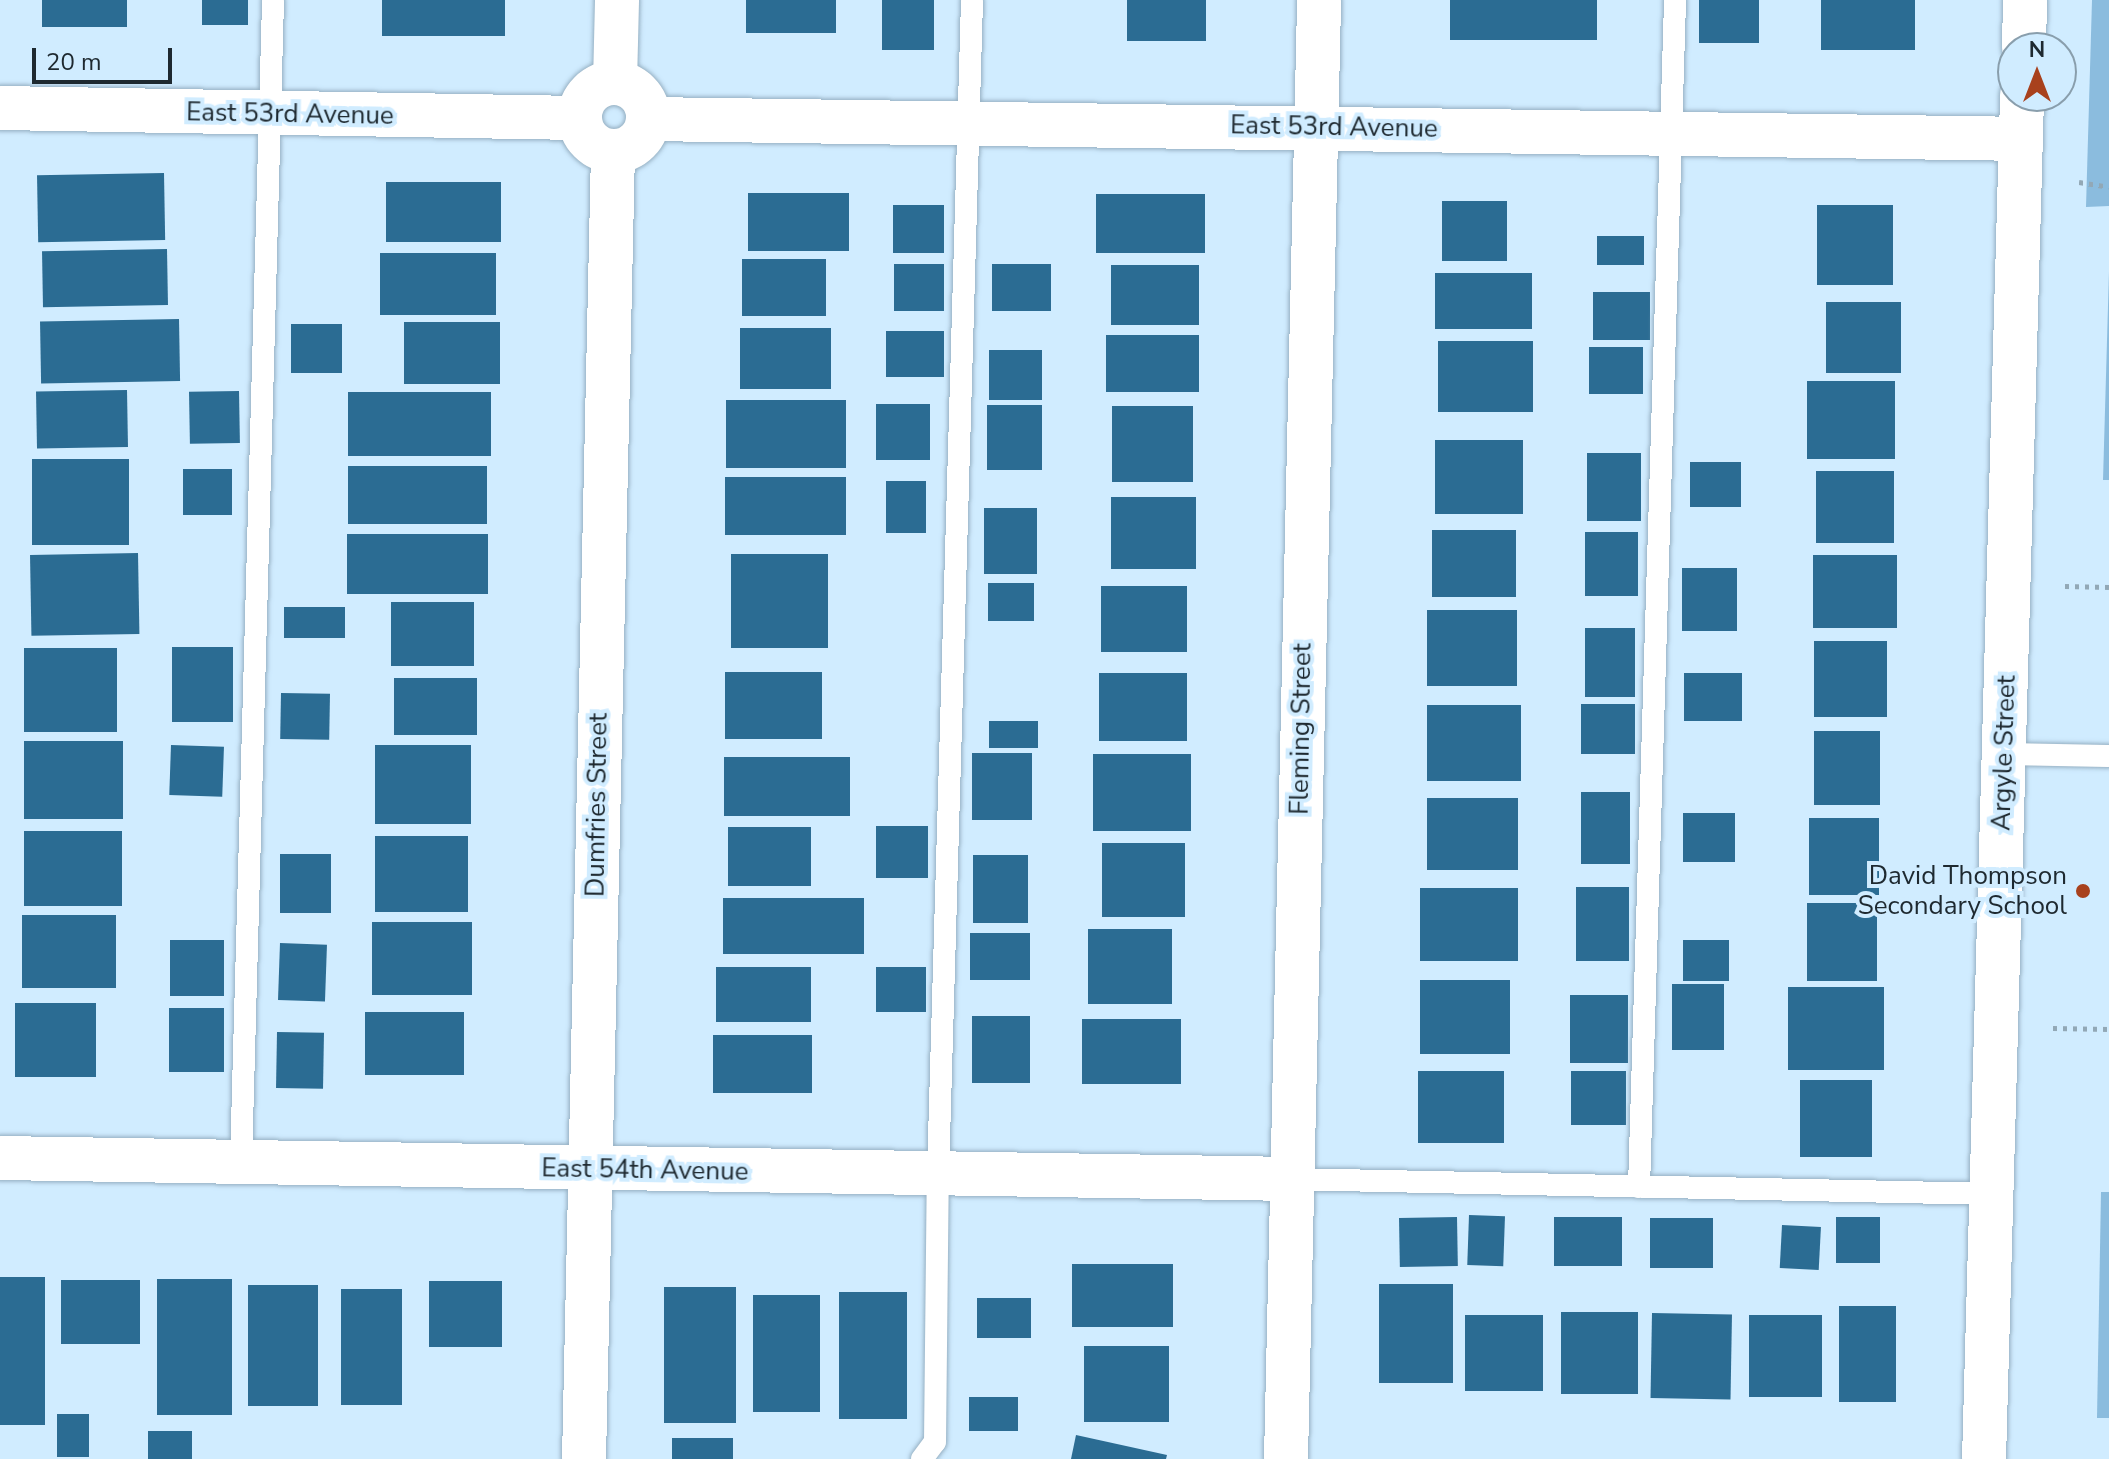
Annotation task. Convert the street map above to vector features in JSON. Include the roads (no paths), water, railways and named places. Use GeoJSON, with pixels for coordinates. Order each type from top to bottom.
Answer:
{"type":"FeatureCollection","features":[{"type":"Feature","properties":{"kind":"street"},"geometry":{"type":"LineString","coordinates":[[615,83],[617,0]]}},
{"type":"Feature","properties":{"kind":"street","name":"Fleming Street"},"geometry":{"type":"LineString","coordinates":[[1286,1459],[1289,1179],[1319,0]]}},
{"type":"Feature","properties":{"kind":"street"},"geometry":{"type":"LineString","coordinates":[[2024,32],[2025,0]]}},
{"type":"Feature","properties":{"kind":"street"},"geometry":{"type":"LineString","coordinates":[[615,83],[635,90],[648,119],[633,146],[613,151],[586,137],[579,118],[594,89],[615,83]]}},
{"type":"Feature","properties":{"kind":"street","name":"East 53rd Avenue"},"geometry":{"type":"LineString","coordinates":[[0,108],[579,118]]}},
{"type":"Feature","properties":{"kind":"street","name":"Argyle Street"},"geometry":{"type":"LineString","coordinates":[[1984,1459],[2022,112]]}},
{"type":"Feature","properties":{"kind":"street","name":"East 53rd Avenue"},"geometry":{"type":"LineString","coordinates":[[648,119],[1316,126],[1672,137],[2021,139]]}},
{"type":"Feature","properties":{"kind":"street","name":"Dumfries Street"},"geometry":{"type":"LineString","coordinates":[[584,1459],[588,1169],[613,151]]}},
{"type":"Feature","properties":{"kind":"street","name":"East 54th Avenue"},"geometry":{"type":"LineString","coordinates":[[0,1158],[1289,1179]]}},
{"type":"Feature","properties":{"kind":"lane"},"geometry":{"type":"LineString","coordinates":[[241,1162],[273,0]]}},
{"type":"Feature","properties":{"kind":"lane"},"geometry":{"type":"LineString","coordinates":[[922,1459],[935,1442],[938,1174],[972,0]]}},
{"type":"Feature","properties":{"kind":"lane"},"geometry":{"type":"LineString","coordinates":[[1639,1187],[1675,0]]}},
{"type":"Feature","properties":{"kind":"lane"},"geometry":{"type":"LineString","coordinates":[[2005,754],[2109,756]]}},
{"type":"Feature","properties":{"kind":"lane"},"geometry":{"type":"LineString","coordinates":[[1289,1179],[1992,1194]]}},
{"type":"Feature","properties":{"kind":"place","name":"David Thompson Secondary School"},"geometry":{"type":"Point","coordinates":[2083,891]}}]}
